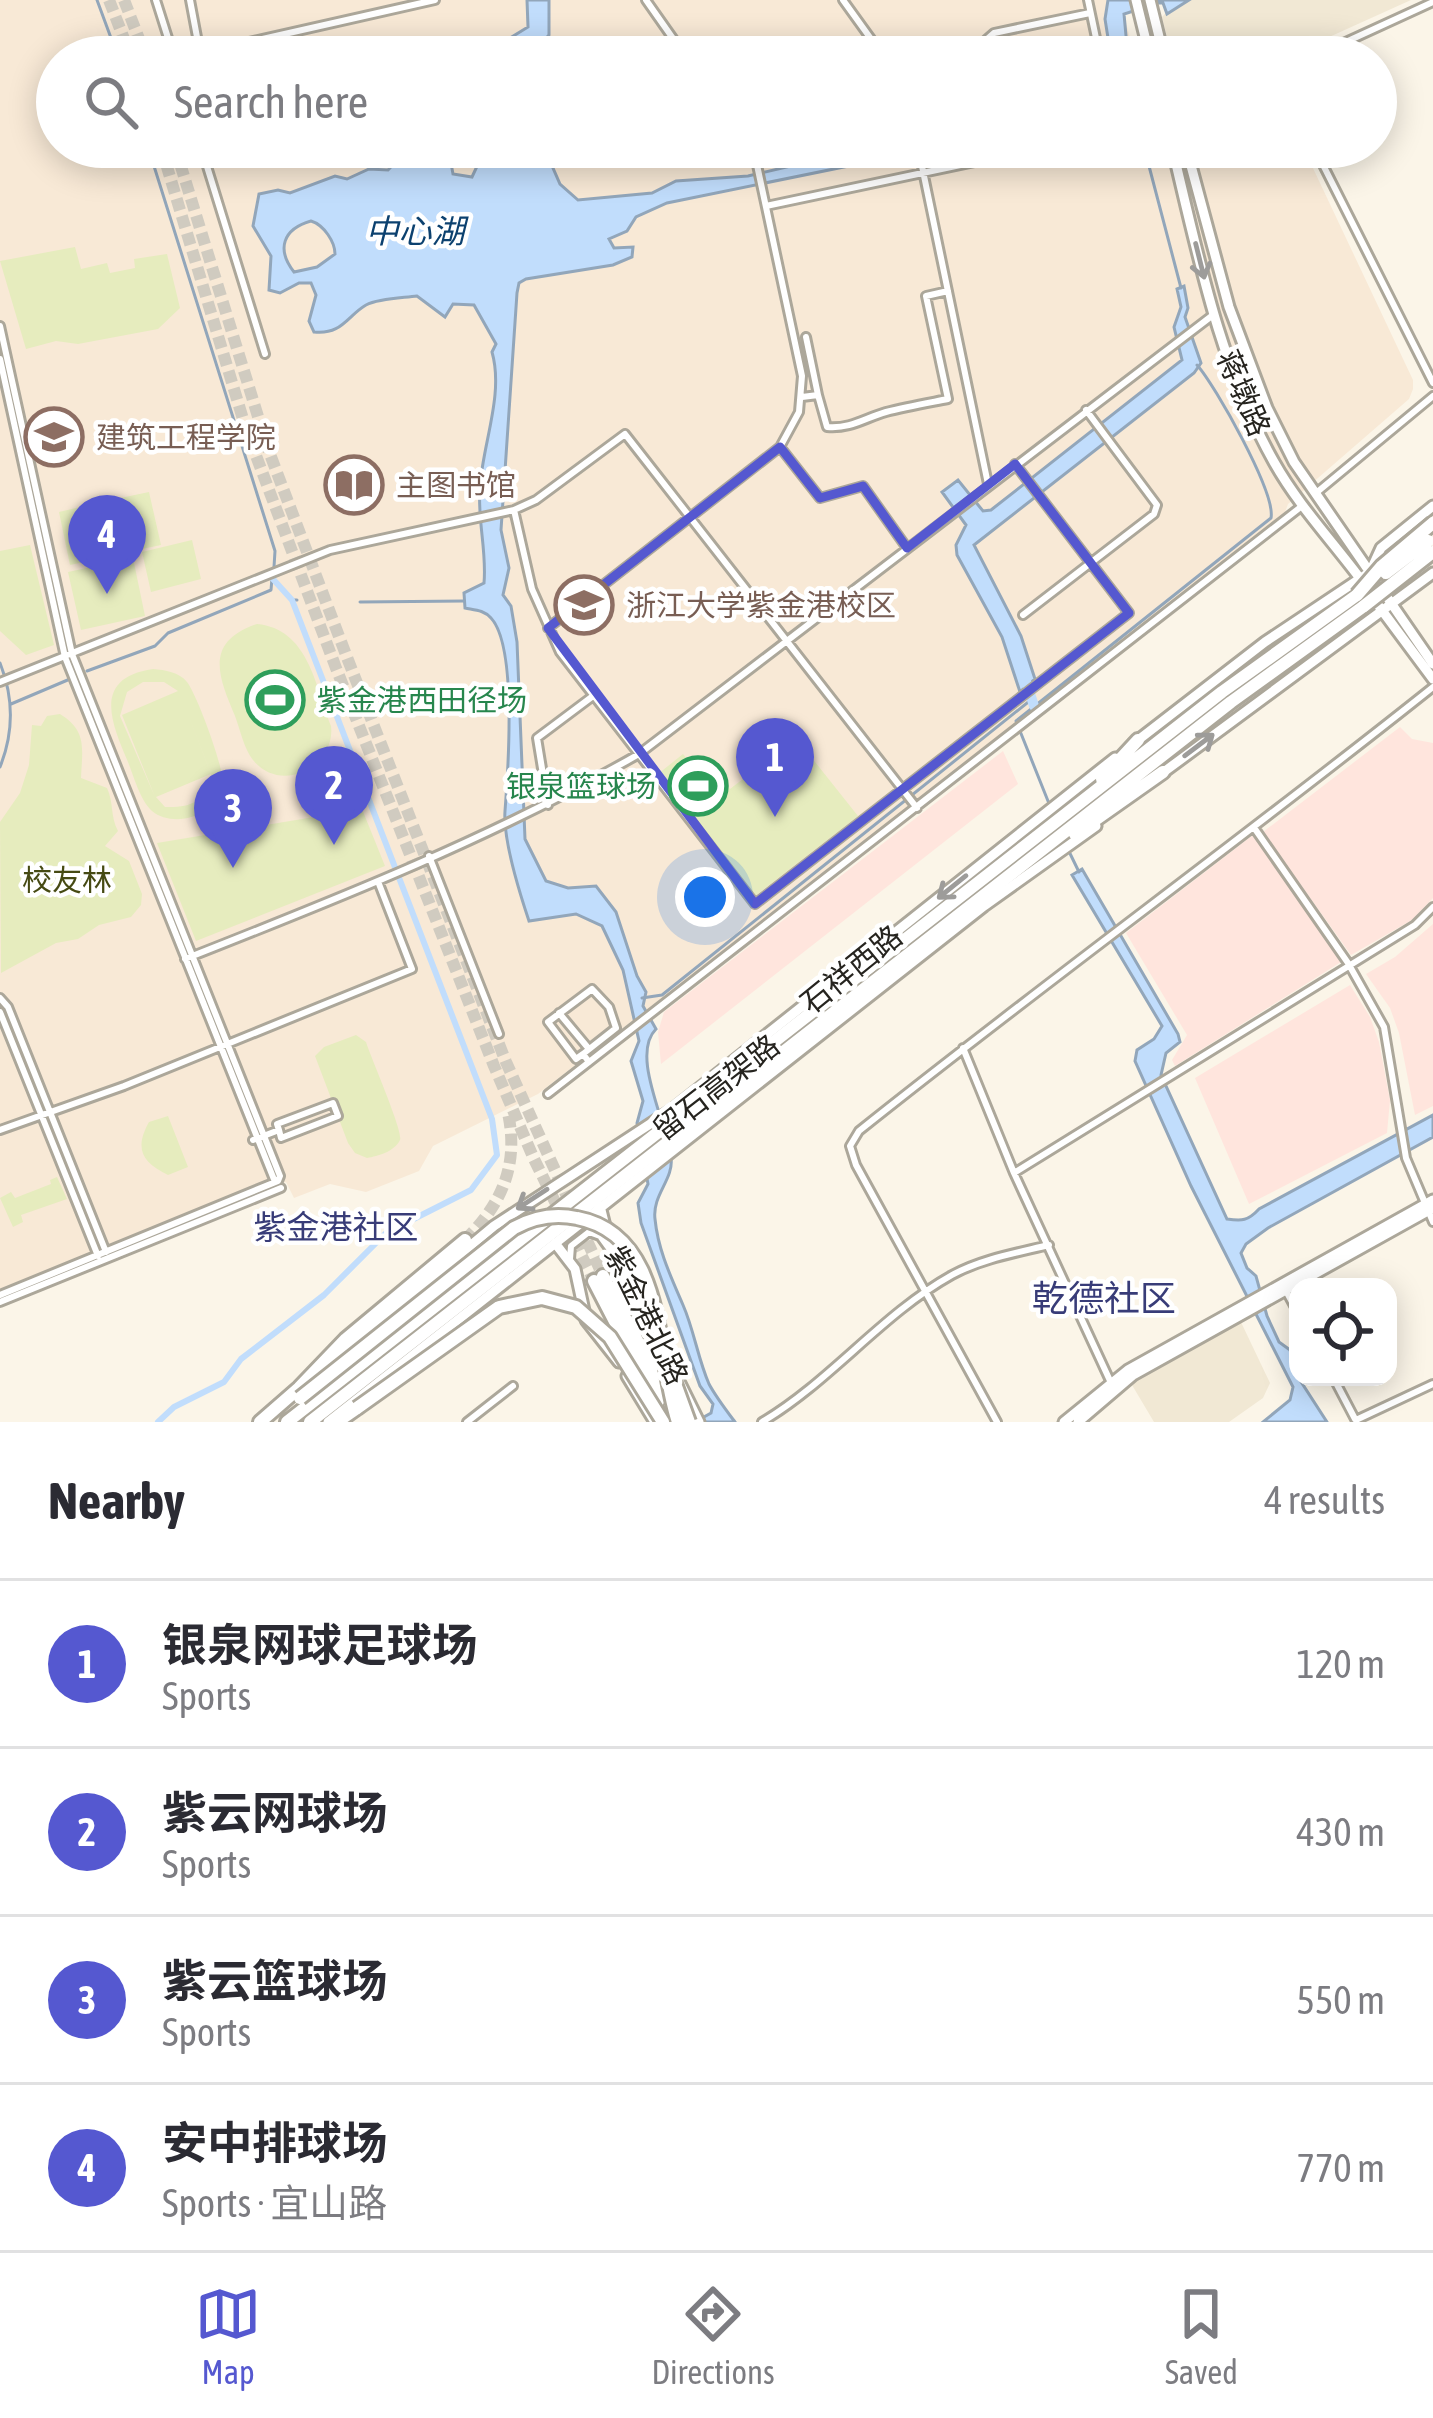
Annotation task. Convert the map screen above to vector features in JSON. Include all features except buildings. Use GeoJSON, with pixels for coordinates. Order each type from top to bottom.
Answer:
{"type":"FeatureCollection","features":[{"type":"Feature","properties":{"kind":"highway"},"geometry":{"type":"LineString","coordinates":[[1365,575],[1390,563],[1433,530]]}},
{"type":"Feature","properties":{"kind":"highway"},"geometry":{"type":"LineString","coordinates":[[1360,601],[1382,566],[1433,530]]}},
{"type":"Feature","properties":{"kind":"highway","name":"留石高架路"},"geometry":{"type":"LineString","coordinates":[[287,1422],[1227,697],[1433,553]]}},
{"type":"Feature","properties":{"kind":"highway"},"geometry":{"type":"LineString","coordinates":[[1360,601],[1433,568]]}},
{"type":"Feature","properties":{"kind":"highway"},"geometry":{"type":"LineString","coordinates":[[1066,824],[1138,740]]}},
{"type":"Feature","properties":{"kind":"highway"},"geometry":{"type":"LineString","coordinates":[[992,882],[1066,824],[1163,772]]}},
{"type":"Feature","properties":{"kind":"highway","name":"留石高架路"},"geometry":{"type":"LineString","coordinates":[[310,1422],[636,1156]]}},
{"type":"Feature","properties":{"kind":"highway"},"geometry":{"type":"LineString","coordinates":[[300,1393],[520,1225],[543,1217],[590,1220],[618,1236],[640,1263],[689,1422]]}},
{"type":"Feature","properties":{"kind":"highway"},"geometry":{"type":"LineString","coordinates":[[272,1422],[346,1339],[465,1240]]}},
{"type":"Feature","properties":{"kind":"highway"},"geometry":{"type":"LineString","coordinates":[[662,1422],[599,1278],[679,1422]]}},
{"type":"Feature","properties":{"kind":"highway"},"geometry":{"type":"LineString","coordinates":[[333,1422],[499,1307],[542,1298],[576,1307],[610,1336],[662,1422]]}},
{"type":"Feature","properties":{"kind":"highway"},"geometry":{"type":"LineString","coordinates":[[654,1308],[679,1422]]}},
{"type":"Feature","properties":{"kind":"highway","name":"石祥西路"},"geometry":{"type":"LineString","coordinates":[[260,1422],[300,1393]]}},
{"type":"Feature","properties":{"kind":"main road"},"geometry":{"type":"LineString","coordinates":[[1136,0],[1145,36]]}},
{"type":"Feature","properties":{"kind":"main road"},"geometry":{"type":"LineString","coordinates":[[1151,5],[1159,36]]}},
{"type":"Feature","properties":{"kind":"main road","name":"蒋墩路"},"geometry":{"type":"LineString","coordinates":[[1177,168],[1213,315],[1248,409],[1276,465],[1303,504],[1365,575]]}},
{"type":"Feature","properties":{"kind":"main road","name":"蒋墩路"},"geometry":{"type":"LineString","coordinates":[[1192,168],[1243,349],[1276,426],[1386,606]]}},
{"type":"Feature","properties":{"kind":"main road"},"geometry":{"type":"LineString","coordinates":[[1138,740],[1264,642],[1365,575],[1381,548],[1433,506]]}},
{"type":"Feature","properties":{"kind":"main road"},"geometry":{"type":"LineString","coordinates":[[1163,772],[1433,568]]}},
{"type":"Feature","properties":{"kind":"main road"},"geometry":{"type":"LineString","coordinates":[[1386,606],[1433,664]]}},
{"type":"Feature","properties":{"kind":"main road"},"geometry":{"type":"LineString","coordinates":[[1386,606],[1433,683]]}},
{"type":"Feature","properties":{"kind":"main road","name":"石祥西路"},"geometry":{"type":"LineString","coordinates":[[671,1130],[868,956],[1052,835]]}},
{"type":"Feature","properties":{"kind":"main road","name":"石祥西路"},"geometry":{"type":"LineString","coordinates":[[300,1393],[494,1226],[539,1193],[636,1156],[985,906],[1052,835]]}},
{"type":"Feature","properties":{"kind":"main road","name":"石祥西路"},"geometry":{"type":"LineString","coordinates":[[333,1422],[600,1206],[636,1156]]}},
{"type":"Feature","properties":{"kind":"main road","name":"紫金港北路"},"geometry":{"type":"LineString","coordinates":[[600,1206],[610,1250],[699,1422]]}},
{"type":"Feature","properties":{"kind":"main road"},"geometry":{"type":"LineString","coordinates":[[1064,1422],[1240,1310],[1430,1209]]}},
{"type":"Feature","properties":{"kind":"main road","name":"紫金港北路"},"geometry":{"type":"LineString","coordinates":[[555,1243],[570,1259],[580,1284],[586,1321],[662,1422]]}},
{"type":"Feature","properties":{"kind":"main road"},"geometry":{"type":"LineString","coordinates":[[1078,1422],[1114,1387]]}},
{"type":"Feature","properties":{"kind":"street"},"geometry":{"type":"LineString","coordinates":[[155,0],[167,36]]}},
{"type":"Feature","properties":{"kind":"street"},"geometry":{"type":"LineString","coordinates":[[190,0],[197,36]]}},
{"type":"Feature","properties":{"kind":"street"},"geometry":{"type":"LineString","coordinates":[[275,36],[435,0]]}},
{"type":"Feature","properties":{"kind":"street"},"geometry":{"type":"LineString","coordinates":[[646,0],[671,36]]}},
{"type":"Feature","properties":{"kind":"street"},"geometry":{"type":"LineString","coordinates":[[843,0],[869,36]]}},
{"type":"Feature","properties":{"kind":"street"},"geometry":{"type":"LineString","coordinates":[[1088,0],[1095,36]]}},
{"type":"Feature","properties":{"kind":"street"},"geometry":{"type":"LineString","coordinates":[[1358,36],[1433,2]]}},
{"type":"Feature","properties":{"kind":"street"},"geometry":{"type":"LineString","coordinates":[[991,36],[1090,13]]}},
{"type":"Feature","properties":{"kind":"street"},"geometry":{"type":"LineString","coordinates":[[207,168],[265,354]]}},
{"type":"Feature","properties":{"kind":"street"},"geometry":{"type":"LineString","coordinates":[[548,628],[780,447],[795,423],[802,397],[800,359],[759,168]]}},
{"type":"Feature","properties":{"kind":"street"},"geometry":{"type":"LineString","coordinates":[[923,168],[988,484]]}},
{"type":"Feature","properties":{"kind":"street"},"geometry":{"type":"LineString","coordinates":[[766,206],[940,168]]}},
{"type":"Feature","properties":{"kind":"street"},"geometry":{"type":"LineString","coordinates":[[1325,168],[1433,383]]}},
{"type":"Feature","properties":{"kind":"street"},"geometry":{"type":"LineString","coordinates":[[806,337],[827,427],[841,428],[880,413],[948,399],[926,296],[949,291]]}},
{"type":"Feature","properties":{"kind":"street"},"geometry":{"type":"LineString","coordinates":[[188,958],[379,884],[428,856],[548,805],[639,754],[1213,315]]}},
{"type":"Feature","properties":{"kind":"street"},"geometry":{"type":"LineString","coordinates":[[0,326],[69,655]]}},
{"type":"Feature","properties":{"kind":"street"},"geometry":{"type":"LineString","coordinates":[[0,359],[69,655],[278,1184]]}},
{"type":"Feature","properties":{"kind":"street"},"geometry":{"type":"LineString","coordinates":[[802,397],[818,395]]}},
{"type":"Feature","properties":{"kind":"street"},"geometry":{"type":"LineString","coordinates":[[1315,494],[1433,396]]}},
{"type":"Feature","properties":{"kind":"street"},"geometry":{"type":"LineString","coordinates":[[1023,615],[1154,514],[1157,505],[1088,412]]}},
{"type":"Feature","properties":{"kind":"street"},"geometry":{"type":"LineString","coordinates":[[0,682],[330,550],[512,510],[536,500],[625,434],[916,807]]}},
{"type":"Feature","properties":{"kind":"street"},"geometry":{"type":"LineString","coordinates":[[780,447],[820,498],[863,486],[907,548]]}},
{"type":"Feature","properties":{"kind":"street"},"geometry":{"type":"LineString","coordinates":[[512,510],[532,589],[548,628],[593,696],[755,904],[905,792],[1129,613],[1017,466]]}},
{"type":"Feature","properties":{"kind":"street"},"geometry":{"type":"LineString","coordinates":[[548,1094],[1303,504]]}},
{"type":"Feature","properties":{"kind":"street"},"geometry":{"type":"LineString","coordinates":[[997,1422],[924,1294],[850,1146],[859,1131],[962,1048],[1255,829],[1433,683]]}},
{"type":"Feature","properties":{"kind":"street"},"geometry":{"type":"LineString","coordinates":[[548,805],[536,738],[593,696]]}},
{"type":"Feature","properties":{"kind":"street"},"geometry":{"type":"LineString","coordinates":[[1255,829],[1348,963],[1384,1027],[1406,1158],[1430,1209]]}},
{"type":"Feature","properties":{"kind":"street"},"geometry":{"type":"LineString","coordinates":[[428,856],[499,1034]]}},
{"type":"Feature","properties":{"kind":"street"},"geometry":{"type":"LineString","coordinates":[[0,1130],[412,969],[379,884]]}},
{"type":"Feature","properties":{"kind":"street"},"geometry":{"type":"LineString","coordinates":[[1014,1173],[1415,925],[1433,907]]}},
{"type":"Feature","properties":{"kind":"street"},"geometry":{"type":"LineString","coordinates":[[589,989],[596,990],[609,1007],[616,1028],[586,1052],[577,1059],[548,1022],[589,989]]}},
{"type":"Feature","properties":{"kind":"street"},"geometry":{"type":"LineString","coordinates":[[1,1006],[8,1006],[102,1254]]}},
{"type":"Feature","properties":{"kind":"street"},"geometry":{"type":"LineString","coordinates":[[560,1013],[589,1062]]}},
{"type":"Feature","properties":{"kind":"street"},"geometry":{"type":"LineString","coordinates":[[962,1048],[1014,1173],[1114,1387]]}},
{"type":"Feature","properties":{"kind":"street"},"geometry":{"type":"LineString","coordinates":[[333,1102],[338,1116],[281,1138],[279,1130],[277,1124],[333,1102]]}},
{"type":"Feature","properties":{"kind":"street"},"geometry":{"type":"LineString","coordinates":[[258,1138],[279,1130]]}},
{"type":"Feature","properties":{"kind":"street"},"geometry":{"type":"LineString","coordinates":[[0,1299],[278,1184]]}},
{"type":"Feature","properties":{"kind":"street"},"geometry":{"type":"LineString","coordinates":[[0,1299],[278,1184]]}},
{"type":"Feature","properties":{"kind":"street"},"geometry":{"type":"LineString","coordinates":[[570,1259],[571,1246],[590,1232],[600,1236],[610,1250]]}},
{"type":"Feature","properties":{"kind":"street"},"geometry":{"type":"LineString","coordinates":[[762,1422],[801,1398],[924,1294],[968,1267],[1048,1245]]}},
{"type":"Feature","properties":{"kind":"street"},"geometry":{"type":"LineString","coordinates":[[1278,1289],[1289,1302]]}},
{"type":"Feature","properties":{"kind":"street"},"geometry":{"type":"LineString","coordinates":[[1338,1386],[1356,1421],[1433,1384]]}},
{"type":"Feature","properties":{"kind":"street"},"geometry":{"type":"LineString","coordinates":[[466,1422],[513,1386]]}},
{"type":"Feature","properties":{"kind":"highlighted area"},"geometry":{"type":"Polygon","coordinates":[[[780,447],[820,498],[863,486],[907,548],[1015,464],[1129,613],[755,904],[548,628],[780,447]]]}},
{"type":"Feature","properties":{"kind":"shaded area","name":"浙江大学紫金港校区"},"geometry":{"type":"Polygon","coordinates":[[[0,0],[1120,0],[1129,36],[36,36],[36,168],[1313,168],[1413,380],[1413,389],[1409,399],[1288,504],[1284,515],[538,1094],[433,1146],[419,1171],[366,1192],[330,1184],[294,1198],[286,1182],[0,1297],[0,0]]]}},
{"type":"Feature","properties":{"kind":"shaded area"},"geometry":{"type":"Polygon","coordinates":[[[1178,0],[1411,0],[1331,36],[1167,36],[1162,17],[1178,0]]]}},
{"type":"Feature","properties":{"kind":"shaded area"},"geometry":{"type":"Polygon","coordinates":[[[1400,727],[1412,739],[1433,743],[1433,898],[1412,920],[1351,955],[1263,832],[1400,727]]]}},
{"type":"Feature","properties":{"kind":"shaded area"},"geometry":{"type":"Polygon","coordinates":[[[1003,751],[1018,784],[661,1064],[658,1032],[664,1012],[1003,751]]]}},
{"type":"Feature","properties":{"kind":"shaded area"},"geometry":{"type":"Polygon","coordinates":[[[1253,835],[1341,962],[1175,1066],[1172,1060],[1187,1035],[1126,933],[1253,835]]]}},
{"type":"Feature","properties":{"kind":"shaded area"},"geometry":{"type":"Polygon","coordinates":[[[1433,924],[1433,1106],[1415,1115],[1399,1033],[1390,1008],[1366,974],[1395,957],[1433,924]]]}},
{"type":"Feature","properties":{"kind":"shaded area"},"geometry":{"type":"Polygon","coordinates":[[[1350,985],[1379,1042],[1390,1100],[1387,1133],[1249,1204],[1195,1078],[1350,985]]]}},
{"type":"Feature","properties":{"kind":"shaded area"},"geometry":{"type":"Polygon","coordinates":[[[1239,1318],[1270,1383],[1263,1398],[1229,1422],[1154,1422],[1132,1385],[1144,1372],[1239,1318]]]}},
{"type":"Feature","properties":{"kind":"green space"},"geometry":{"type":"Polygon","coordinates":[[[75,247],[81,269],[107,263],[110,273],[135,268],[134,259],[167,254],[180,308],[158,329],[26,349],[0,261],[75,247]]]}},
{"type":"Feature","properties":{"kind":"green space"},"geometry":{"type":"Polygon","coordinates":[[[149,492],[161,545],[118,554],[106,501],[149,492]]]}},
{"type":"Feature","properties":{"kind":"green space"},"geometry":{"type":"Polygon","coordinates":[[[101,502],[113,556],[70,565],[59,512],[101,502]]]}},
{"type":"Feature","properties":{"kind":"green space"},"geometry":{"type":"Polygon","coordinates":[[[192,540],[201,579],[151,592],[142,552],[192,540]]]}},
{"type":"Feature","properties":{"kind":"green space"},"geometry":{"type":"Polygon","coordinates":[[[30,545],[54,645],[26,655],[0,631],[0,551],[30,545]]]}},
{"type":"Feature","properties":{"kind":"green space"},"geometry":{"type":"Polygon","coordinates":[[[133,558],[145,616],[81,630],[68,572],[133,558]]]}},
{"type":"Feature","properties":{"kind":"green space","name":"紫金港西田径场"},"geometry":{"type":"Polygon","coordinates":[[[257,624],[274,628],[299,647],[331,726],[325,753],[316,764],[291,775],[265,770],[253,760],[221,674],[222,650],[229,640],[257,624]]]}},
{"type":"Feature","properties":{"kind":"green space"},"geometry":{"type":"Polygon","coordinates":[[[153,669],[176,674],[197,700],[222,778],[217,796],[200,814],[164,817],[152,811],[141,795],[116,732],[111,704],[121,682],[153,669]],[[143,682],[127,692],[120,716],[155,797],[122,715],[178,691],[164,682],[143,682]],[[179,691],[211,774],[156,797],[165,807],[195,802],[213,779],[179,691]]]}},
{"type":"Feature","properties":{"kind":"green space","name":"校友林"},"geometry":{"type":"Polygon","coordinates":[[[60,714],[79,734],[81,778],[107,788],[118,831],[105,846],[129,861],[142,894],[141,905],[131,917],[56,943],[1,973],[0,822],[20,793],[29,765],[32,725],[41,726],[47,716],[60,714]]]}},
{"type":"Feature","properties":{"kind":"green space"},"geometry":{"type":"Polygon","coordinates":[[[796,738],[858,816],[755,896],[658,774],[683,754],[700,775],[713,767],[730,789],[796,738]]]}},
{"type":"Feature","properties":{"kind":"green space"},"geometry":{"type":"Polygon","coordinates":[[[362,809],[385,866],[196,941],[157,843],[362,809]]]}},
{"type":"Feature","properties":{"kind":"green space"},"geometry":{"type":"Polygon","coordinates":[[[356,1035],[366,1042],[400,1134],[394,1148],[367,1158],[348,1143],[315,1056],[324,1047],[356,1035]]]}},
{"type":"Feature","properties":{"kind":"green space"},"geometry":{"type":"Polygon","coordinates":[[[168,1116],[188,1167],[168,1175],[147,1160],[142,1140],[149,1122],[168,1116]]]}},
{"type":"Feature","properties":{"kind":"green space"},"geometry":{"type":"Polygon","coordinates":[[[57,1177],[67,1199],[21,1215],[23,1222],[13,1227],[0,1198],[11,1192],[15,1198],[57,1177]]]}},
{"type":"Feature","properties":{"kind":"water"},"geometry":{"type":"Polygon","coordinates":[[[527,0],[549,0],[549,35],[513,36],[528,27],[527,0]]]}},
{"type":"Feature","properties":{"kind":"water"},"geometry":{"type":"Polygon","coordinates":[[[1108,0],[1189,0],[1167,14],[1163,3],[1158,3],[1124,14],[1126,36],[1108,36],[1108,0]]]}},
{"type":"Feature","properties":{"kind":"water","name":"中心湖"},"geometry":{"type":"Polygon","coordinates":[[[452,168],[453,174],[472,177],[476,168],[553,168],[560,184],[578,200],[652,193],[676,181],[748,176],[782,168],[839,168],[667,203],[636,217],[627,231],[609,239],[614,248],[633,247],[632,257],[613,265],[526,279],[519,283],[517,293],[501,530],[509,568],[503,595],[511,606],[517,642],[525,839],[546,881],[568,888],[596,886],[616,912],[646,992],[643,1006],[656,1029],[649,1041],[648,1072],[671,1158],[655,1210],[657,1230],[709,1384],[735,1422],[695,1422],[711,1413],[713,1404],[700,1386],[641,1223],[638,1203],[648,1184],[637,1123],[643,1101],[631,1061],[639,1041],[623,970],[602,926],[576,914],[529,921],[509,851],[505,654],[491,618],[465,608],[464,593],[484,583],[480,486],[496,385],[492,352],[496,344],[474,305],[453,304],[445,317],[417,296],[385,300],[366,305],[338,328],[314,332],[309,321],[316,295],[311,283],[299,283],[280,293],[269,290],[271,256],[253,226],[259,194],[290,193],[369,169],[452,168]],[[311,221],[294,229],[284,248],[294,272],[317,267],[335,254],[328,234],[311,221]]]}},
{"type":"Feature","properties":{"kind":"water"},"geometry":{"type":"Polygon","coordinates":[[[1184,286],[1185,317],[1201,363],[1194,373],[974,545],[1021,636],[1035,679],[1020,692],[1002,637],[957,555],[956,545],[966,525],[942,492],[958,480],[983,511],[991,510],[1182,360],[1174,327],[1181,307],[1177,289],[1184,286]]]}},
{"type":"Feature","properties":{"kind":"water"},"geometry":{"type":"Polygon","coordinates":[[[1082,869],[1178,1034],[1180,1042],[1166,1053],[1161,1075],[1227,1219],[1248,1218],[1433,1115],[1433,1137],[1268,1228],[1241,1253],[1256,1276],[1279,1342],[1289,1349],[1289,1379],[1191,1186],[1135,1061],[1137,1050],[1154,1039],[1162,1026],[1072,875],[1082,869]]]}},
{"type":"Feature","properties":{"kind":"water"},"geometry":{"type":"Polygon","coordinates":[[[1304,1386],[1327,1422],[1263,1422],[1290,1400],[1293,1387],[1304,1386]]]}},
{"type":"Feature","properties":{"kind":"waterway"},"geometry":{"type":"LineString","coordinates":[[97,0],[110,36]]}},
{"type":"Feature","properties":{"kind":"waterway"},"geometry":{"type":"LineString","coordinates":[[155,168],[275,551],[274,567]]}},
{"type":"Feature","properties":{"kind":"waterway"},"geometry":{"type":"LineString","coordinates":[[1150,168],[1181,288]]}},
{"type":"Feature","properties":{"kind":"waterway"},"geometry":{"type":"LineString","coordinates":[[1050,806],[1016,721],[1271,518],[1255,464],[1197,365]]}},
{"type":"Feature","properties":{"kind":"waterway"},"geometry":{"type":"LineString","coordinates":[[87,671],[155,646],[168,633],[271,590],[272,578]]}},
{"type":"Feature","properties":{"kind":"waterway"},"geometry":{"type":"LineString","coordinates":[[158,1422],[174,1407],[224,1382],[241,1359],[324,1295],[386,1233],[471,1190],[497,1155],[492,1119],[292,600],[272,578]]}},
{"type":"Feature","properties":{"kind":"waterway"},"geometry":{"type":"LineString","coordinates":[[292,600],[297,600]]}},
{"type":"Feature","properties":{"kind":"waterway"},"geometry":{"type":"LineString","coordinates":[[360,602],[464,601]]}},
{"type":"Feature","properties":{"kind":"waterway"},"geometry":{"type":"LineString","coordinates":[[0,663],[10,715],[0,767]]}},
{"type":"Feature","properties":{"kind":"waterway"},"geometry":{"type":"LineString","coordinates":[[11,704],[70,679]]}},
{"type":"Feature","properties":{"kind":"waterway"},"geometry":{"type":"LineString","coordinates":[[1026,681],[1034,706]]}},
{"type":"Feature","properties":{"kind":"waterway"},"geometry":{"type":"LineString","coordinates":[[642,998],[662,995],[1032,699]]}},
{"type":"Feature","properties":{"kind":"waterway"},"geometry":{"type":"LineString","coordinates":[[1062,837],[1079,872]]}},
{"type":"Feature","properties":{"kind":"tunnel"},"geometry":{"type":"LineString","coordinates":[[109,0],[123,36]]}},
{"type":"Feature","properties":{"kind":"tunnel"},"geometry":{"type":"LineString","coordinates":[[124,0],[138,36]]}},
{"type":"Feature","properties":{"kind":"tunnel"},"geometry":{"type":"LineString","coordinates":[[167,168],[246,429],[336,668],[494,1066],[594,1281]]}},
{"type":"Feature","properties":{"kind":"tunnel"},"geometry":{"type":"LineString","coordinates":[[181,168],[268,449],[348,660],[506,1062],[603,1276]]}},
{"type":"Feature","properties":{"kind":"tunnel"},"geometry":{"type":"LineString","coordinates":[[465,1240],[489,1212],[504,1182],[511,1150],[508,1113]]}},
{"type":"Feature","properties":{"kind":"place","name":"建筑工程学院"},"geometry":{"type":"Point","coordinates":[54,437]}},
{"type":"Feature","properties":{"kind":"place","name":"主图书馆"},"geometry":{"type":"Point","coordinates":[354,485]}},
{"type":"Feature","properties":{"kind":"place","name":"安中排球场"},"geometry":{"type":"Point","coordinates":[107,594]}},
{"type":"Feature","properties":{"kind":"place","name":"浙江大学紫金港校区"},"geometry":{"type":"Point","coordinates":[584,605]}},
{"type":"Feature","properties":{"kind":"place","name":"紫金港西田径场"},"geometry":{"type":"Point","coordinates":[275,700]}},
{"type":"Feature","properties":{"kind":"place","name":"银泉篮球场"},"geometry":{"type":"Point","coordinates":[698,786]}},
{"type":"Feature","properties":{"kind":"place","name":"银泉网球足球场"},"geometry":{"type":"Point","coordinates":[775,817]}},
{"type":"Feature","properties":{"kind":"place","name":"紫云网球场"},"geometry":{"type":"Point","coordinates":[334,845]}},
{"type":"Feature","properties":{"kind":"place","name":"紫云篮球场"},"geometry":{"type":"Point","coordinates":[233,868]}},
{"type":"Feature","properties":{"kind":"district","name":"紫金港社区"},"geometry":{"type":"Point","coordinates":[336,1227]}},
{"type":"Feature","properties":{"kind":"district","name":"乾德社区"},"geometry":{"type":"Point","coordinates":[1104,1298]}}]}
